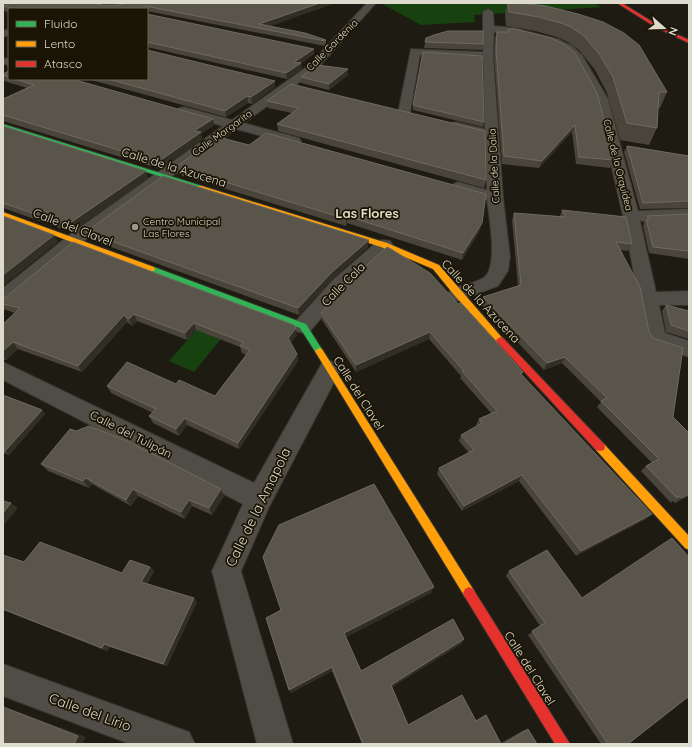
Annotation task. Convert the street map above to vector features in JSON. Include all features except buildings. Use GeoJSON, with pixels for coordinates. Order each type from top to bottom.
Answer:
{"type":"FeatureCollection","features":[{"type":"Feature","properties":{"kind":"main road"},"geometry":{"type":"LineString","coordinates":[[619,3],[658,27],[689,42]]}},
{"type":"Feature","properties":{"kind":"main road"},"geometry":{"type":"LineString","coordinates":[[636,3],[689,32]]}},
{"type":"Feature","properties":{"kind":"main road","name":"Calle de la Azucena"},"geometry":{"type":"LineString","coordinates":[[3,126],[384,245],[436,267],[458,294],[689,544]]}},
{"type":"Feature","properties":{"kind":"main road","name":"Calle del Clavel"},"geometry":{"type":"LineString","coordinates":[[3,214],[303,326],[563,744]]}},
{"type":"Feature","properties":{"kind":"street","name":"Calle Gardenia"},"geometry":{"type":"LineString","coordinates":[[281,83],[312,68],[372,3]]}},
{"type":"Feature","properties":{"kind":"street","name":"Calle de la Dalia"},"geometry":{"type":"LineString","coordinates":[[458,294],[491,282],[499,271],[501,257],[495,197],[488,56],[488,12]]}},
{"type":"Feature","properties":{"kind":"street","name":"Calle de la Orquídea"},"geometry":{"type":"LineString","coordinates":[[489,29],[514,31],[536,36],[561,45],[578,57],[602,98],[631,216],[656,338],[689,349]]}},
{"type":"Feature","properties":{"kind":"street"},"geometry":{"type":"LineString","coordinates":[[313,49],[328,52]]}},
{"type":"Feature","properties":{"kind":"street"},"geometry":{"type":"LineString","coordinates":[[404,113],[415,51],[488,56]]}},
{"type":"Feature","properties":{"kind":"street"},"geometry":{"type":"LineString","coordinates":[[281,83],[304,88]]}},
{"type":"Feature","properties":{"kind":"street","name":"Calle Margarita"},"geometry":{"type":"LineString","coordinates":[[3,298],[74,240],[234,125],[281,83]]}},
{"type":"Feature","properties":{"kind":"street"},"geometry":{"type":"LineString","coordinates":[[174,108],[311,146]]}},
{"type":"Feature","properties":{"kind":"street"},"geometry":{"type":"LineString","coordinates":[[389,109],[419,117]]}},
{"type":"Feature","properties":{"kind":"street"},"geometry":{"type":"LineString","coordinates":[[441,122],[492,135]]}},
{"type":"Feature","properties":{"kind":"street"},"geometry":{"type":"LineString","coordinates":[[613,144],[628,147]]}},
{"type":"Feature","properties":{"kind":"street"},"geometry":{"type":"LineString","coordinates":[[441,182],[495,197]]}},
{"type":"Feature","properties":{"kind":"street"},"geometry":{"type":"LineString","coordinates":[[631,216],[689,214]]}},
{"type":"Feature","properties":{"kind":"street","name":"Calle Cala"},"geometry":{"type":"LineString","coordinates":[[303,326],[340,284],[384,245]]}},
{"type":"Feature","properties":{"kind":"street"},"geometry":{"type":"LineString","coordinates":[[649,299],[689,298]]}},
{"type":"Feature","properties":{"kind":"street","name":"Calle de la Amapola"},"geometry":{"type":"LineString","coordinates":[[274,744],[226,571],[259,498],[330,369]]}},
{"type":"Feature","properties":{"kind":"street","name":"Calle del Tulipán"},"geometry":{"type":"LineString","coordinates":[[3,370],[259,498]]}},
{"type":"Feature","properties":{"kind":"street","name":"Calle del Lírio"},"geometry":{"type":"LineString","coordinates":[[3,680],[177,744]]}},
{"type":"Feature","properties":{"kind":"green space"},"geometry":{"type":"Polygon","coordinates":[[[380,3],[593,3],[602,7],[474,15],[475,22],[421,25],[380,3]]]}},
{"type":"Feature","properties":{"kind":"green space"},"geometry":{"type":"Polygon","coordinates":[[[219,304],[242,313],[194,372],[169,361],[219,304]]]}},
{"type":"Feature","properties":{"kind":"traffic: fast"},"geometry":{"type":"LineString","coordinates":[[3,126],[200,187]]}},
{"type":"Feature","properties":{"kind":"traffic: fast"},"geometry":{"type":"LineString","coordinates":[[151,269],[303,326],[319,351]]}},
{"type":"Feature","properties":{"kind":"traffic: slow"},"geometry":{"type":"LineString","coordinates":[[200,187],[384,245],[436,267],[458,294],[500,340]]}},
{"type":"Feature","properties":{"kind":"traffic: slow"},"geometry":{"type":"LineString","coordinates":[[3,214],[151,269]]}},
{"type":"Feature","properties":{"kind":"traffic: slow"},"geometry":{"type":"LineString","coordinates":[[319,351],[469,593]]}},
{"type":"Feature","properties":{"kind":"traffic: slow"},"geometry":{"type":"LineString","coordinates":[[600,447],[689,544]]}},
{"type":"Feature","properties":{"kind":"traffic: jam"},"geometry":{"type":"LineString","coordinates":[[619,3],[658,27],[689,42]]}},
{"type":"Feature","properties":{"kind":"traffic: jam"},"geometry":{"type":"LineString","coordinates":[[500,340],[600,447]]}},
{"type":"Feature","properties":{"kind":"traffic: jam"},"geometry":{"type":"LineString","coordinates":[[469,593],[563,744]]}},
{"type":"Feature","properties":{"kind":"place","name":"Centro Municipal Las Flores"},"geometry":{"type":"Point","coordinates":[135,227]}},
{"type":"Feature","properties":{"kind":"district","name":"Las Flores"},"geometry":{"type":"Point","coordinates":[367,213]}}]}
